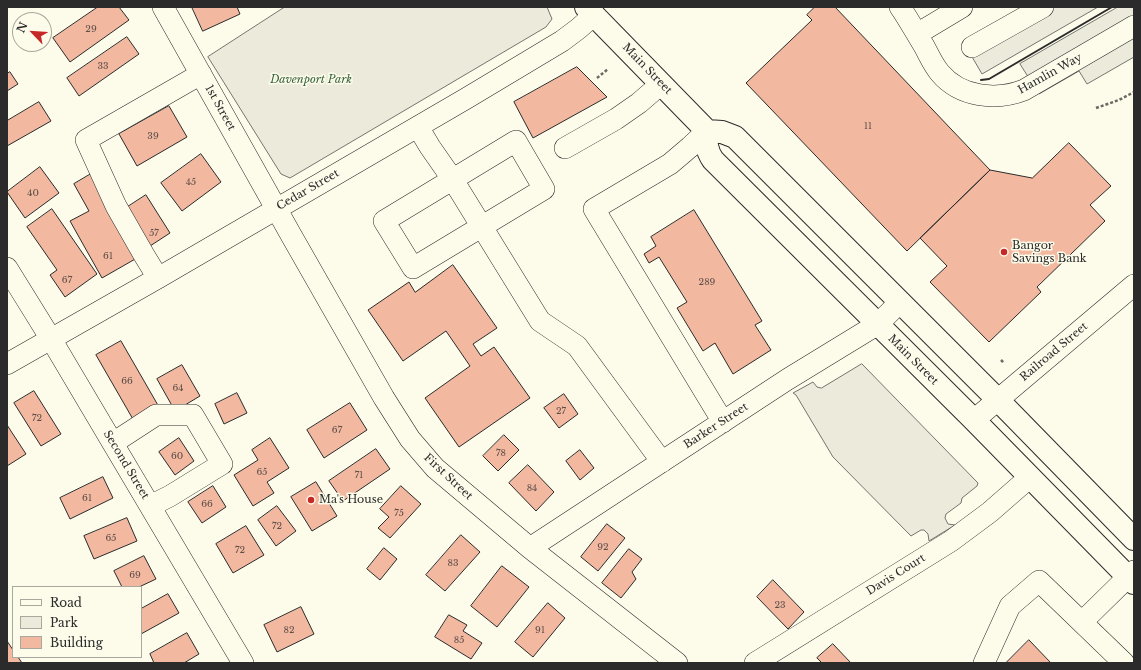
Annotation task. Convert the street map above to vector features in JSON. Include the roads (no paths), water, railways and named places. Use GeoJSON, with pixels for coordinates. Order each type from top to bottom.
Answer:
{"type":"FeatureCollection","features":[{"type":"Feature","properties":{"kind":"main road","name":"Main Street"},"geometry":{"type":"LineString","coordinates":[[595,10],[661,84],[707,131],[707,146],[709,154],[713,160],[1132,577]]}},
{"type":"Feature","properties":{"kind":"main road"},"geometry":{"type":"LineString","coordinates":[[707,131],[722,132],[735,138],[998,400],[1134,539]]}},
{"type":"Feature","properties":{"kind":"street","name":"1st Street"},"geometry":{"type":"LineString","coordinates":[[163,7],[277,209]]}},
{"type":"Feature","properties":{"kind":"street","name":"Hamlin Way"},"geometry":{"type":"LineString","coordinates":[[900,7],[935,66],[946,79],[968,92],[996,96],[1014,94],[1024,90],[1134,26]]}},
{"type":"Feature","properties":{"kind":"street"},"geometry":{"type":"LineString","coordinates":[[917,34],[962,7]]}},
{"type":"Feature","properties":{"kind":"street"},"geometry":{"type":"LineString","coordinates":[[972,47],[1034,9]]}},
{"type":"Feature","properties":{"kind":"street","name":"Cedar Street"},"geometry":{"type":"LineString","coordinates":[[7,364],[418,127],[562,41],[578,29],[595,10]]}},
{"type":"Feature","properties":{"kind":"street"},"geometry":{"type":"LineString","coordinates":[[158,278],[116,206],[86,140],[201,74]]}},
{"type":"Feature","properties":{"kind":"street"},"geometry":{"type":"LineString","coordinates":[[565,148],[616,119],[639,103],[661,84]]}},
{"type":"Feature","properties":{"kind":"street"},"geometry":{"type":"LineString","coordinates":[[418,127],[453,180],[540,321],[577,346],[662,462]]}},
{"type":"Feature","properties":{"kind":"street"},"geometry":{"type":"LineString","coordinates":[[707,131],[670,164],[594,209],[722,422]]}},
{"type":"Feature","properties":{"kind":"street"},"geometry":{"type":"LineString","coordinates":[[516,141],[544,189],[482,227],[413,268],[384,221],[516,141]]}},
{"type":"Feature","properties":{"kind":"street","name":"First Street"},"geometry":{"type":"LineString","coordinates":[[277,209],[384,398],[410,439],[435,468],[530,548],[677,663]]}},
{"type":"Feature","properties":{"kind":"street","name":"Second Street"},"geometry":{"type":"LineString","coordinates":[[7,268],[51,339],[243,663]]}},
{"type":"Feature","properties":{"kind":"street","name":"Railroad Street"},"geometry":{"type":"LineString","coordinates":[[974,420],[1134,285]]}},
{"type":"Feature","properties":{"kind":"street","name":"Barker Street"},"geometry":{"type":"LineString","coordinates":[[530,548],[788,379],[878,324],[900,302]]}},
{"type":"Feature","properties":{"kind":"street"},"geometry":{"type":"LineString","coordinates":[[113,443],[156,415],[193,415],[222,464],[170,496],[150,506]]}},
{"type":"Feature","properties":{"kind":"street","name":"Davis Court"},"geometry":{"type":"LineString","coordinates":[[755,663],[951,541],[990,512],[1030,477]]}},
{"type":"Feature","properties":{"kind":"street"},"geometry":{"type":"LineString","coordinates":[[1082,622],[1132,577]]}},
{"type":"Feature","properties":{"kind":"street"},"geometry":{"type":"LineString","coordinates":[[984,663],[1010,606],[1039,581],[1124,663]]}},
{"type":"Feature","properties":{"kind":"place","name":"Bangor Savings Bank"},"geometry":{"type":"Point","coordinates":[1004,252]}},
{"type":"Feature","properties":{"kind":"place","name":"Ma's House"},"geometry":{"type":"Point","coordinates":[311,500]}},
{"type":"Feature","properties":{"kind":"park label","name":"Davenport Park"},"geometry":{"type":"Point","coordinates":[311,80]}}]}
